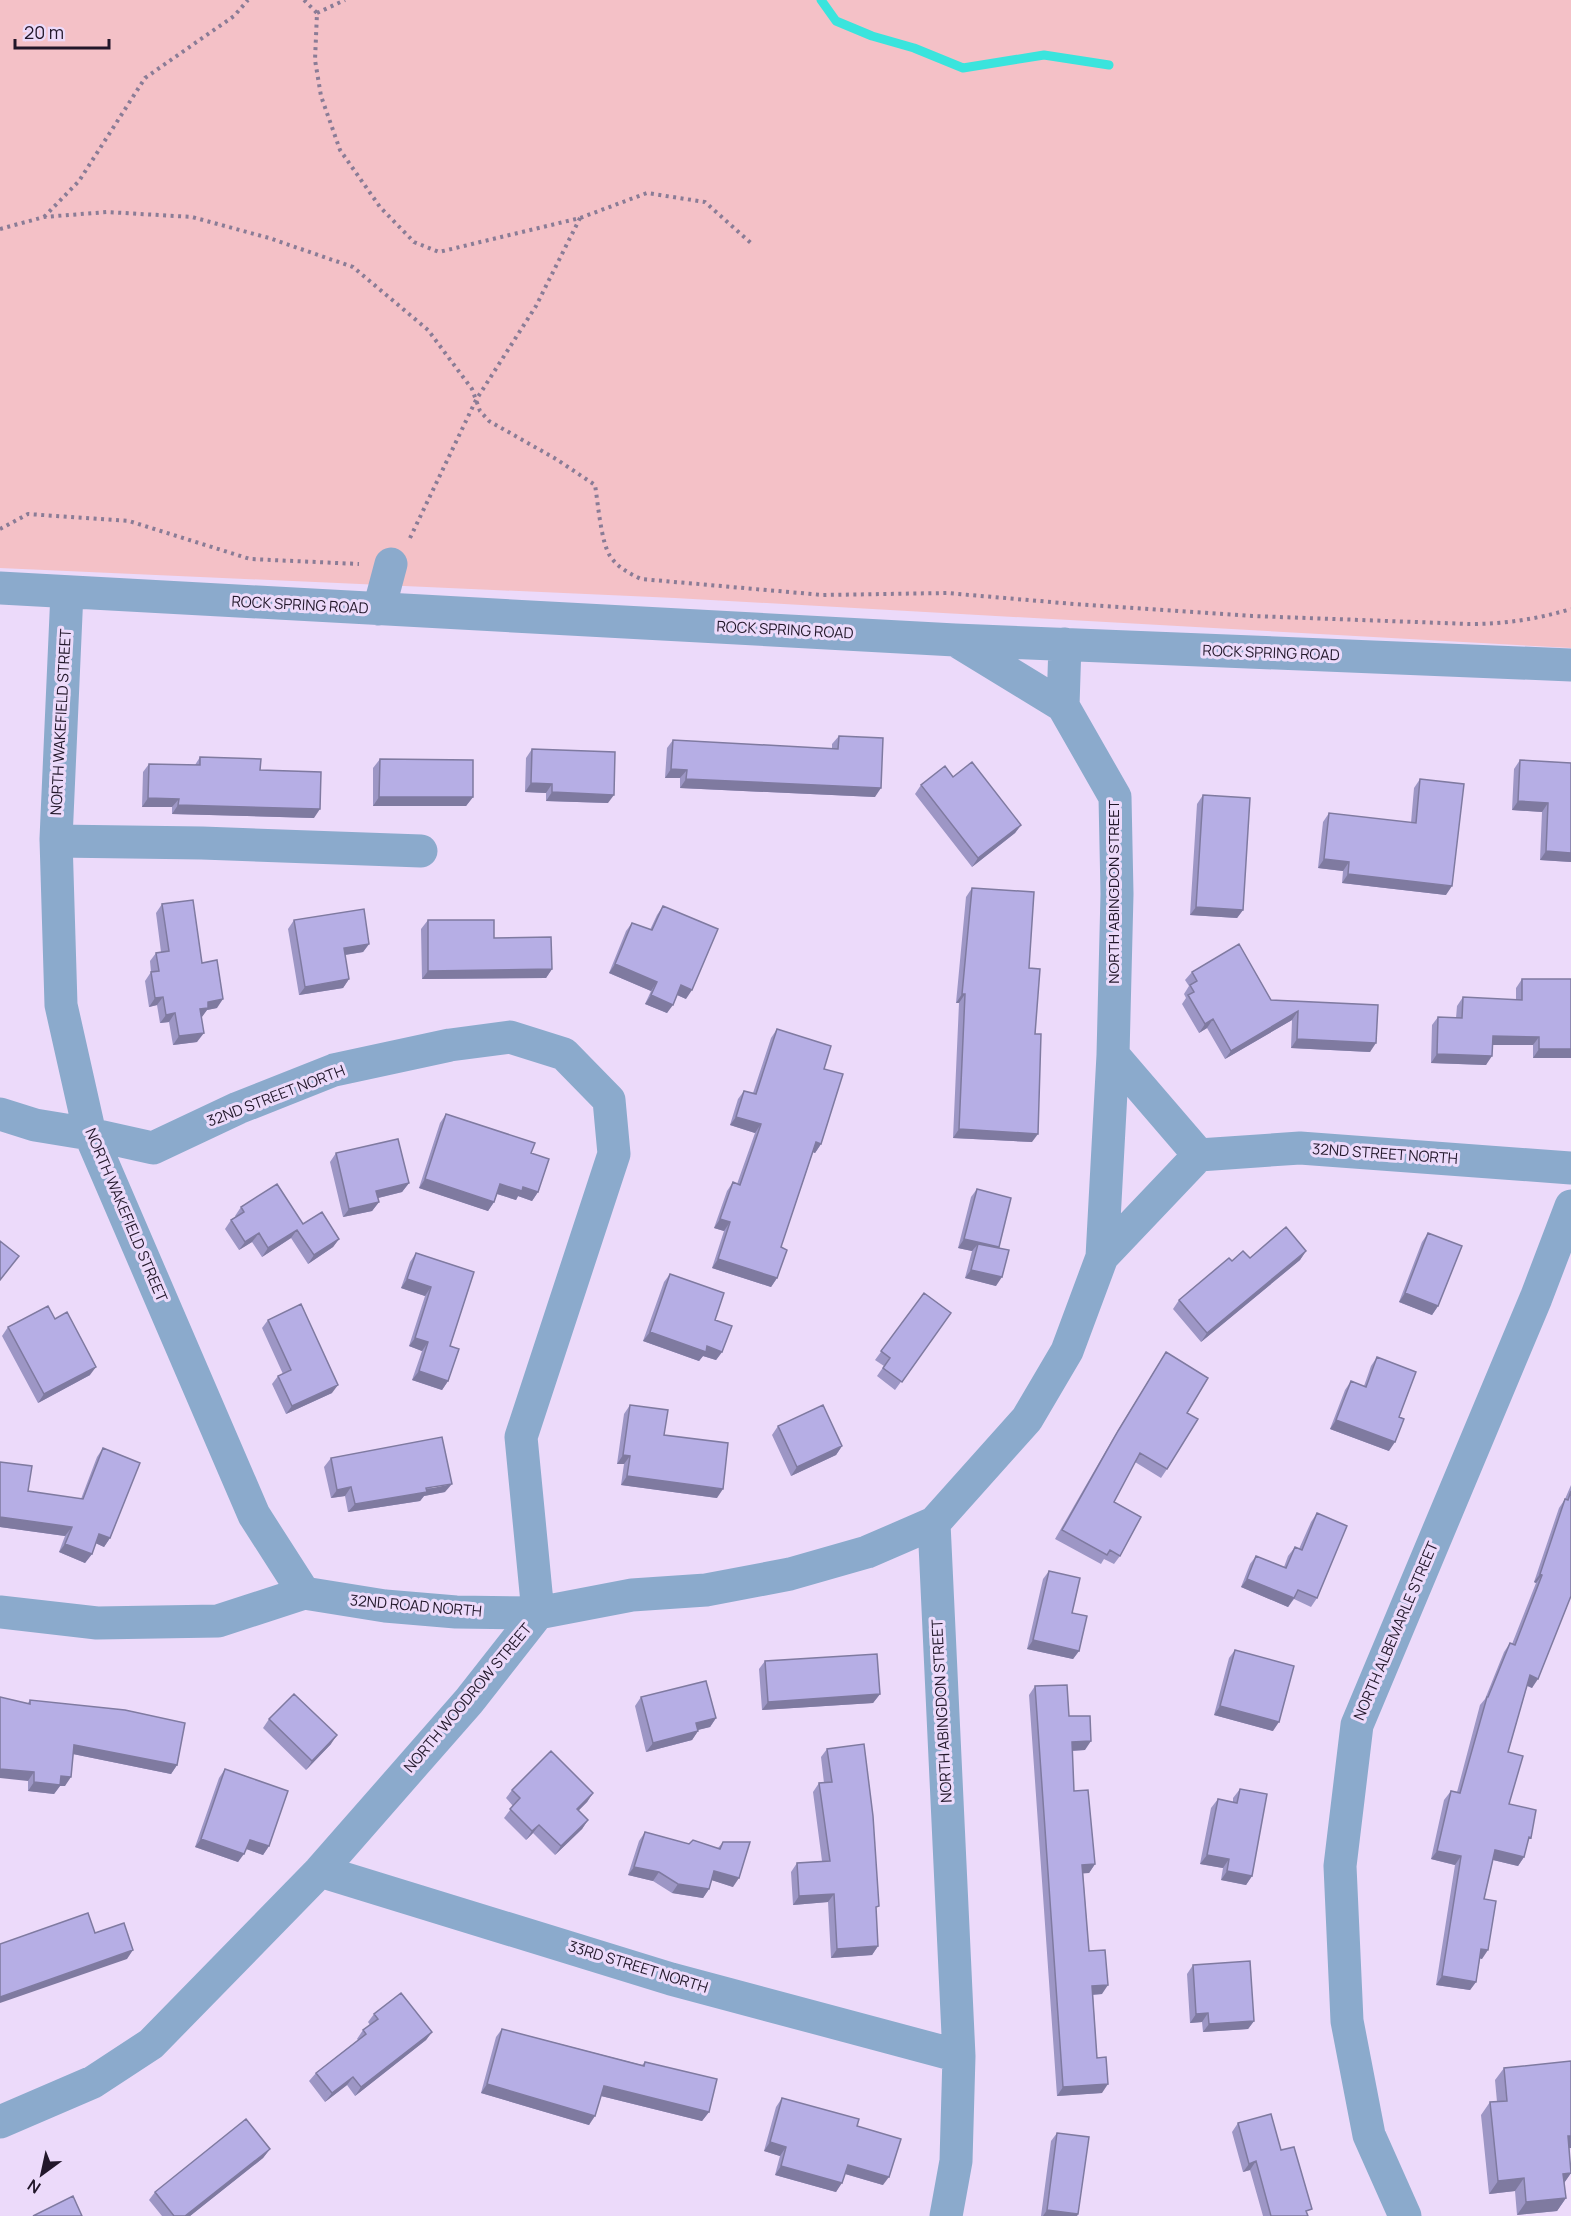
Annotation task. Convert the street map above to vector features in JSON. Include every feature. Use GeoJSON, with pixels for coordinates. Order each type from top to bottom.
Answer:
{"type":"FeatureCollection","features":[{"type":"Feature","properties":{"kind":"street"},"geometry":{"type":"LineString","coordinates":[[379,609],[391,564]]}},
{"type":"Feature","properties":{"kind":"street","name":"ROCK SPRING ROAD"},"geometry":{"type":"LineString","coordinates":[[0,588],[955,639],[1571,666]]}},
{"type":"Feature","properties":{"kind":"street","name":"NORTH WAKEFIELD STREET"},"geometry":{"type":"LineString","coordinates":[[67,592],[56,842],[61,1005],[90,1134],[254,1515],[304,1593]]}},
{"type":"Feature","properties":{"kind":"street","name":"NORTH ABINGDON STREET"},"geometry":{"type":"LineString","coordinates":[[946,2216],[956,2161],[959,2056],[934,1523],[1027,1419],[1067,1351],[1101,1257],[1113,1055],[1117,894],[1115,797],[1063,706],[955,639]]}},
{"type":"Feature","properties":{"kind":"street"},"geometry":{"type":"LineString","coordinates":[[1063,706],[1065,644]]}},
{"type":"Feature","properties":{"kind":"street"},"geometry":{"type":"LineString","coordinates":[[56,842],[202,843],[421,851]]}},
{"type":"Feature","properties":{"kind":"street","name":"32ND STREET NORTH"},"geometry":{"type":"LineString","coordinates":[[0,1114],[35,1125],[153,1148],[238,1108],[334,1070],[450,1045],[510,1037],[564,1054],[609,1100]]}},
{"type":"Feature","properties":{"kind":"street"},"geometry":{"type":"LineString","coordinates":[[1113,1055],[1198,1155]]}},
{"type":"Feature","properties":{"kind":"street","name":"NORTH WOODROW STREET"},"geometry":{"type":"LineString","coordinates":[[0,2121],[93,2082],[151,2044],[320,1870],[469,1701],[538,1613],[521,1437],[614,1154],[609,1100]]}},
{"type":"Feature","properties":{"kind":"street","name":"32ND STREET NORTH"},"geometry":{"type":"LineString","coordinates":[[1198,1155],[1300,1148],[1571,1168]]}},
{"type":"Feature","properties":{"kind":"street","name":"NORTH ABINGDON STREET"},"geometry":{"type":"LineString","coordinates":[[1101,1257],[1198,1155]]}},
{"type":"Feature","properties":{"kind":"street","name":"NORTH ALBEMARLE STREET"},"geometry":{"type":"LineString","coordinates":[[1405,2216],[1369,2135],[1347,2021],[1340,1866],[1357,1725],[1532,1309],[1571,1206]]}},
{"type":"Feature","properties":{"kind":"street","name":"32ND ROAD NORTH"},"geometry":{"type":"LineString","coordinates":[[0,1612],[97,1623],[218,1621],[304,1593],[385,1606],[456,1612],[538,1613],[632,1595],[706,1590],[790,1574],[867,1552],[934,1523]]}},
{"type":"Feature","properties":{"kind":"street","name":"33RD STREET NORTH"},"geometry":{"type":"LineString","coordinates":[[320,1870],[670,1979],[959,2056]]}},
{"type":"Feature","properties":{"kind":"path"},"geometry":{"type":"LineString","coordinates":[[44,217],[79,182],[145,78],[234,16],[248,0]]}},
{"type":"Feature","properties":{"kind":"path"},"geometry":{"type":"LineString","coordinates":[[304,0],[317,13],[315,60],[321,96],[340,150],[380,207],[414,242],[439,252],[580,218],[647,193],[705,202],[751,243]]}},
{"type":"Feature","properties":{"kind":"path"},"geometry":{"type":"LineString","coordinates":[[317,13],[345,0]]}},
{"type":"Feature","properties":{"kind":"path"},"geometry":{"type":"LineString","coordinates":[[0,229],[44,217],[107,212],[192,216],[269,238],[353,267],[428,330],[462,374],[472,389],[480,411],[489,421],[556,459],[595,485],[609,555],[622,569],[641,579],[823,595],[947,593],[1252,616],[1470,624],[1502,624],[1536,619],[1571,609]]}},
{"type":"Feature","properties":{"kind":"path"},"geometry":{"type":"LineString","coordinates":[[0,529],[28,514],[129,521],[250,559],[336,564],[391,564],[412,535],[476,400],[536,306],[580,218]]}},
{"type":"Feature","properties":{"kind":"shaded area"},"geometry":{"type":"Polygon","coordinates":[[[0,0],[1571,0],[1571,648],[675,598],[0,568],[0,0]]]}},
{"type":"Feature","properties":{"kind":"building"},"geometry":{"type":"Polygon","coordinates":[[[839,736],[883,738],[881,788],[686,779],[687,770],[671,769],[673,740],[838,749],[839,736]]]}},
{"type":"Feature","properties":{"kind":"building"},"geometry":{"type":"Polygon","coordinates":[[[532,749],[615,752],[614,795],[552,792],[552,784],[531,783],[532,749]]]}},
{"type":"Feature","properties":{"kind":"building"},"geometry":{"type":"Polygon","coordinates":[[[200,757],[261,759],[260,770],[321,772],[320,809],[178,805],[179,799],[148,798],[149,764],[200,765],[200,757]]]}},
{"type":"Feature","properties":{"kind":"building"},"geometry":{"type":"Polygon","coordinates":[[[380,759],[473,760],[473,797],[379,797],[380,759]]]}},
{"type":"Feature","properties":{"kind":"building"},"geometry":{"type":"Polygon","coordinates":[[[1520,760],[1571,763],[1571,853],[1546,851],[1548,803],[1518,801],[1520,760]]]}},
{"type":"Feature","properties":{"kind":"building"},"geometry":{"type":"Polygon","coordinates":[[[972,762],[1021,825],[978,858],[921,785],[945,766],[953,777],[972,762]]]}},
{"type":"Feature","properties":{"kind":"building"},"geometry":{"type":"Polygon","coordinates":[[[1420,779],[1464,784],[1452,886],[1348,874],[1349,862],[1324,859],[1329,813],[1416,823],[1420,779]]]}},
{"type":"Feature","properties":{"kind":"building"},"geometry":{"type":"Polygon","coordinates":[[[1203,795],[1250,798],[1243,910],[1196,907],[1203,795]]]}},
{"type":"Feature","properties":{"kind":"building"},"geometry":{"type":"Polygon","coordinates":[[[972,888],[1034,892],[1029,968],[1040,969],[1035,1034],[1041,1034],[1038,1134],[959,1129],[965,994],[962,994],[972,888]]]}},
{"type":"Feature","properties":{"kind":"building"},"geometry":{"type":"Polygon","coordinates":[[[193,900],[202,963],[217,960],[223,999],[208,1002],[208,1008],[200,1009],[204,1033],[179,1036],[175,1013],[166,1015],[163,997],[155,998],[151,972],[159,971],[156,953],[169,951],[162,904],[193,900]]]}},
{"type":"Feature","properties":{"kind":"building"},"geometry":{"type":"Polygon","coordinates":[[[663,906],[718,929],[692,990],[681,985],[673,1005],[651,995],[657,982],[615,964],[632,923],[652,930],[663,906]]]}},
{"type":"Feature","properties":{"kind":"building"},"geometry":{"type":"Polygon","coordinates":[[[364,909],[369,944],[344,948],[349,979],[305,987],[294,920],[364,909]]]}},
{"type":"Feature","properties":{"kind":"building"},"geometry":{"type":"Polygon","coordinates":[[[428,920],[494,920],[494,938],[551,937],[552,969],[428,971],[428,920]]]}},
{"type":"Feature","properties":{"kind":"building"},"geometry":{"type":"Polygon","coordinates":[[[1239,944],[1271,1000],[1378,1005],[1376,1043],[1297,1039],[1298,1011],[1231,1051],[1213,1019],[1205,1024],[1188,995],[1194,992],[1190,985],[1197,981],[1192,972],[1239,944]]]}},
{"type":"Feature","properties":{"kind":"building"},"geometry":{"type":"Polygon","coordinates":[[[1522,979],[1571,979],[1571,1049],[1539,1049],[1539,1037],[1493,1036],[1492,1056],[1437,1054],[1438,1017],[1462,1018],[1463,997],[1522,1000],[1522,979]]]}},
{"type":"Feature","properties":{"kind":"building"},"geometry":{"type":"Polygon","coordinates":[[[777,1029],[831,1046],[824,1069],[843,1074],[821,1144],[816,1142],[781,1247],[787,1250],[777,1278],[718,1259],[730,1222],[720,1219],[733,1182],[740,1185],[761,1124],[736,1117],[744,1091],[756,1094],[777,1029]]]}},
{"type":"Feature","properties":{"kind":"building"},"geometry":{"type":"Polygon","coordinates":[[[446,1114],[535,1143],[531,1153],[549,1159],[538,1192],[523,1187],[522,1191],[500,1184],[494,1202],[425,1179],[446,1114]]]}},
{"type":"Feature","properties":{"kind":"building"},"geometry":{"type":"Polygon","coordinates":[[[398,1139],[409,1183],[376,1191],[379,1202],[349,1209],[336,1153],[398,1139]]]}},
{"type":"Feature","properties":{"kind":"building"},"geometry":{"type":"Polygon","coordinates":[[[277,1184],[303,1224],[322,1212],[339,1239],[314,1255],[297,1230],[268,1248],[259,1233],[245,1242],[231,1220],[244,1212],[241,1207],[277,1184]]]}},
{"type":"Feature","properties":{"kind":"building"},"geometry":{"type":"Polygon","coordinates":[[[977,1189],[1011,1198],[999,1247],[964,1239],[977,1189]]]}},
{"type":"Feature","properties":{"kind":"building"},"geometry":{"type":"Polygon","coordinates":[[[1286,1227],[1306,1251],[1207,1333],[1179,1300],[1229,1258],[1232,1261],[1243,1251],[1250,1258],[1286,1227]]]}},
{"type":"Feature","properties":{"kind":"building"},"geometry":{"type":"Polygon","coordinates":[[[1428,1233],[1462,1246],[1438,1306],[1405,1293],[1428,1233]]]}},
{"type":"Feature","properties":{"kind":"building"},"geometry":{"type":"Polygon","coordinates":[[[0,1241],[19,1256],[0,1280],[0,1241]]]}},
{"type":"Feature","properties":{"kind":"building"},"geometry":{"type":"Polygon","coordinates":[[[978,1244],[1009,1250],[1002,1277],[971,1270],[978,1244]]]}},
{"type":"Feature","properties":{"kind":"building"},"geometry":{"type":"Polygon","coordinates":[[[416,1253],[474,1272],[450,1346],[459,1349],[448,1381],[419,1371],[428,1342],[415,1338],[431,1287],[407,1279],[416,1253]]]}},
{"type":"Feature","properties":{"kind":"building"},"geometry":{"type":"Polygon","coordinates":[[[670,1274],[724,1293],[715,1320],[732,1326],[722,1352],[707,1346],[706,1352],[650,1332],[670,1274]]]}},
{"type":"Feature","properties":{"kind":"building"},"geometry":{"type":"Polygon","coordinates":[[[924,1293],[951,1313],[902,1382],[883,1368],[890,1358],[881,1351],[924,1293]]]}},
{"type":"Feature","properties":{"kind":"building"},"geometry":{"type":"Polygon","coordinates":[[[301,1304],[338,1385],[292,1406],[278,1376],[291,1370],[268,1320],[301,1304]]]}},
{"type":"Feature","properties":{"kind":"building"},"geometry":{"type":"Polygon","coordinates":[[[48,1306],[55,1319],[67,1312],[96,1367],[44,1394],[8,1327],[48,1306]]]}},
{"type":"Feature","properties":{"kind":"building"},"geometry":{"type":"Polygon","coordinates":[[[1166,1352],[1208,1378],[1187,1413],[1198,1419],[1167,1469],[1140,1453],[1114,1502],[1141,1517],[1120,1556],[1110,1550],[1107,1555],[1062,1530],[1166,1352]]]}},
{"type":"Feature","properties":{"kind":"building"},"geometry":{"type":"Polygon","coordinates":[[[1377,1357],[1416,1372],[1399,1417],[1404,1419],[1395,1442],[1336,1420],[1351,1381],[1366,1387],[1377,1357]]]}},
{"type":"Feature","properties":{"kind":"building"},"geometry":{"type":"Polygon","coordinates":[[[630,1405],[668,1410],[664,1435],[728,1443],[723,1489],[627,1476],[630,1456],[623,1455],[630,1405]]]}},
{"type":"Feature","properties":{"kind":"building"},"geometry":{"type":"Polygon","coordinates":[[[823,1405],[842,1446],[797,1467],[778,1426],[823,1405]]]}},
{"type":"Feature","properties":{"kind":"building"},"geometry":{"type":"Polygon","coordinates":[[[442,1437],[452,1484],[426,1488],[427,1492],[355,1504],[351,1487],[337,1490],[331,1458],[442,1437]]]}},
{"type":"Feature","properties":{"kind":"building"},"geometry":{"type":"Polygon","coordinates":[[[103,1448],[140,1463],[110,1538],[99,1534],[92,1554],[65,1544],[72,1527],[0,1517],[0,1462],[32,1466],[28,1491],[83,1499],[103,1448]]]}},
{"type":"Feature","properties":{"kind":"building"},"geometry":{"type":"Polygon","coordinates":[[[1571,1491],[1571,1596],[1538,1679],[1530,1675],[1508,1752],[1523,1756],[1509,1804],[1536,1810],[1531,1838],[1529,1837],[1524,1857],[1495,1850],[1484,1899],[1496,1901],[1488,1950],[1481,1949],[1476,1982],[1442,1976],[1461,1856],[1437,1851],[1451,1791],[1460,1793],[1487,1697],[1510,1643],[1515,1645],[1542,1575],[1540,1574],[1565,1499],[1568,1500],[1571,1491]]]}},
{"type":"Feature","properties":{"kind":"building"},"geometry":{"type":"Polygon","coordinates":[[[1317,1513],[1347,1526],[1317,1598],[1298,1590],[1294,1598],[1247,1579],[1256,1556],[1286,1568],[1295,1547],[1302,1550],[1317,1513]]]}},
{"type":"Feature","properties":{"kind":"building"},"geometry":{"type":"Polygon","coordinates":[[[1049,1571],[1080,1578],[1072,1613],[1087,1616],[1079,1651],[1033,1640],[1049,1571]]]}},
{"type":"Feature","properties":{"kind":"building"},"geometry":{"type":"Polygon","coordinates":[[[1235,1650],[1294,1666],[1279,1722],[1220,1706],[1235,1650]]]}},
{"type":"Feature","properties":{"kind":"building"},"geometry":{"type":"Polygon","coordinates":[[[877,1654],[880,1694],[768,1702],[765,1661],[877,1654]]]}},
{"type":"Feature","properties":{"kind":"building"},"geometry":{"type":"Polygon","coordinates":[[[706,1681],[716,1718],[696,1723],[698,1731],[653,1743],[641,1697],[706,1681]]]}},
{"type":"Feature","properties":{"kind":"building"},"geometry":{"type":"Polygon","coordinates":[[[1067,1685],[1069,1716],[1090,1716],[1091,1741],[1072,1742],[1074,1791],[1088,1790],[1095,1864],[1082,1865],[1089,1951],[1105,1950],[1108,1985],[1092,1986],[1097,2058],[1106,2057],[1108,2084],[1063,2087],[1035,1686],[1067,1685]]]}},
{"type":"Feature","properties":{"kind":"building"},"geometry":{"type":"Polygon","coordinates":[[[294,1694],[337,1735],[312,1761],[269,1719],[294,1694]]]}},
{"type":"Feature","properties":{"kind":"building"},"geometry":{"type":"Polygon","coordinates":[[[0,1697],[30,1704],[30,1700],[125,1710],[185,1723],[177,1765],[74,1745],[71,1777],[61,1776],[60,1785],[34,1782],[34,1772],[0,1769],[0,1697]]]}},
{"type":"Feature","properties":{"kind":"building"},"geometry":{"type":"Polygon","coordinates":[[[864,1744],[873,1816],[879,1906],[876,1907],[878,1946],[837,1949],[834,1894],[799,1896],[797,1863],[830,1861],[819,1783],[832,1782],[827,1749],[864,1744]]]}},
{"type":"Feature","properties":{"kind":"building"},"geometry":{"type":"Polygon","coordinates":[[[551,1751],[593,1793],[577,1809],[588,1820],[561,1846],[539,1825],[532,1831],[510,1809],[520,1798],[512,1790],[551,1751]]]}},
{"type":"Feature","properties":{"kind":"building"},"geometry":{"type":"Polygon","coordinates":[[[225,1769],[288,1791],[269,1846],[250,1840],[244,1854],[201,1839],[225,1769]]]}},
{"type":"Feature","properties":{"kind":"building"},"geometry":{"type":"Polygon","coordinates":[[[1240,1789],[1267,1794],[1252,1876],[1227,1871],[1229,1859],[1207,1855],[1218,1799],[1237,1803],[1240,1789]]]}},
{"type":"Feature","properties":{"kind":"building"},"geometry":{"type":"Polygon","coordinates":[[[645,1832],[689,1844],[693,1840],[720,1849],[723,1842],[750,1842],[739,1878],[714,1871],[709,1889],[678,1884],[659,1872],[634,1867],[645,1832]]]}},
{"type":"Feature","properties":{"kind":"building"},"geometry":{"type":"Polygon","coordinates":[[[88,1913],[95,1933],[124,1923],[133,1950],[0,1997],[0,1944],[88,1913]]]}},
{"type":"Feature","properties":{"kind":"building"},"geometry":{"type":"Polygon","coordinates":[[[1250,1961],[1254,2021],[1209,2024],[1208,2013],[1196,2014],[1193,1965],[1250,1961]]]}},
{"type":"Feature","properties":{"kind":"building"},"geometry":{"type":"Polygon","coordinates":[[[401,1993],[432,2032],[361,2087],[353,2077],[332,2093],[316,2073],[366,2034],[363,2030],[378,2019],[374,2014],[401,1993]]]}},
{"type":"Feature","properties":{"kind":"building"},"geometry":{"type":"Polygon","coordinates":[[[502,2029],[644,2066],[645,2062],[717,2079],[709,2112],[604,2086],[595,2116],[487,2084],[502,2029]]]}},
{"type":"Feature","properties":{"kind":"building"},"geometry":{"type":"Polygon","coordinates":[[[1571,2061],[1571,2136],[1568,2136],[1571,2173],[1563,2174],[1566,2198],[1526,2202],[1524,2178],[1498,2181],[1490,2102],[1507,2101],[1504,2068],[1571,2061]]]}},
{"type":"Feature","properties":{"kind":"building"},"geometry":{"type":"Polygon","coordinates":[[[782,2098],[859,2119],[857,2126],[901,2139],[889,2177],[848,2165],[842,2183],[781,2166],[786,2147],[770,2142],[782,2098]]]}},
{"type":"Feature","properties":{"kind":"building"},"geometry":{"type":"Polygon","coordinates":[[[1271,2114],[1281,2150],[1294,2147],[1312,2209],[1306,2211],[1308,2216],[1271,2216],[1256,2161],[1249,2164],[1238,2123],[1271,2114]]]}},
{"type":"Feature","properties":{"kind":"building"},"geometry":{"type":"Polygon","coordinates":[[[246,2119],[270,2149],[185,2216],[174,2216],[155,2192],[246,2119]]]}},
{"type":"Feature","properties":{"kind":"building"},"geometry":{"type":"Polygon","coordinates":[[[1057,2133],[1089,2137],[1078,2214],[1047,2210],[1057,2133]]]}},
{"type":"Feature","properties":{"kind":"building"},"geometry":{"type":"Polygon","coordinates":[[[73,2196],[82,2216],[33,2216],[73,2196]]]}},
{"type":"Feature","properties":{"kind":"waterway"},"geometry":{"type":"LineString","coordinates":[[821,0],[836,21],[963,68],[1044,55],[1109,65]]}}]}
